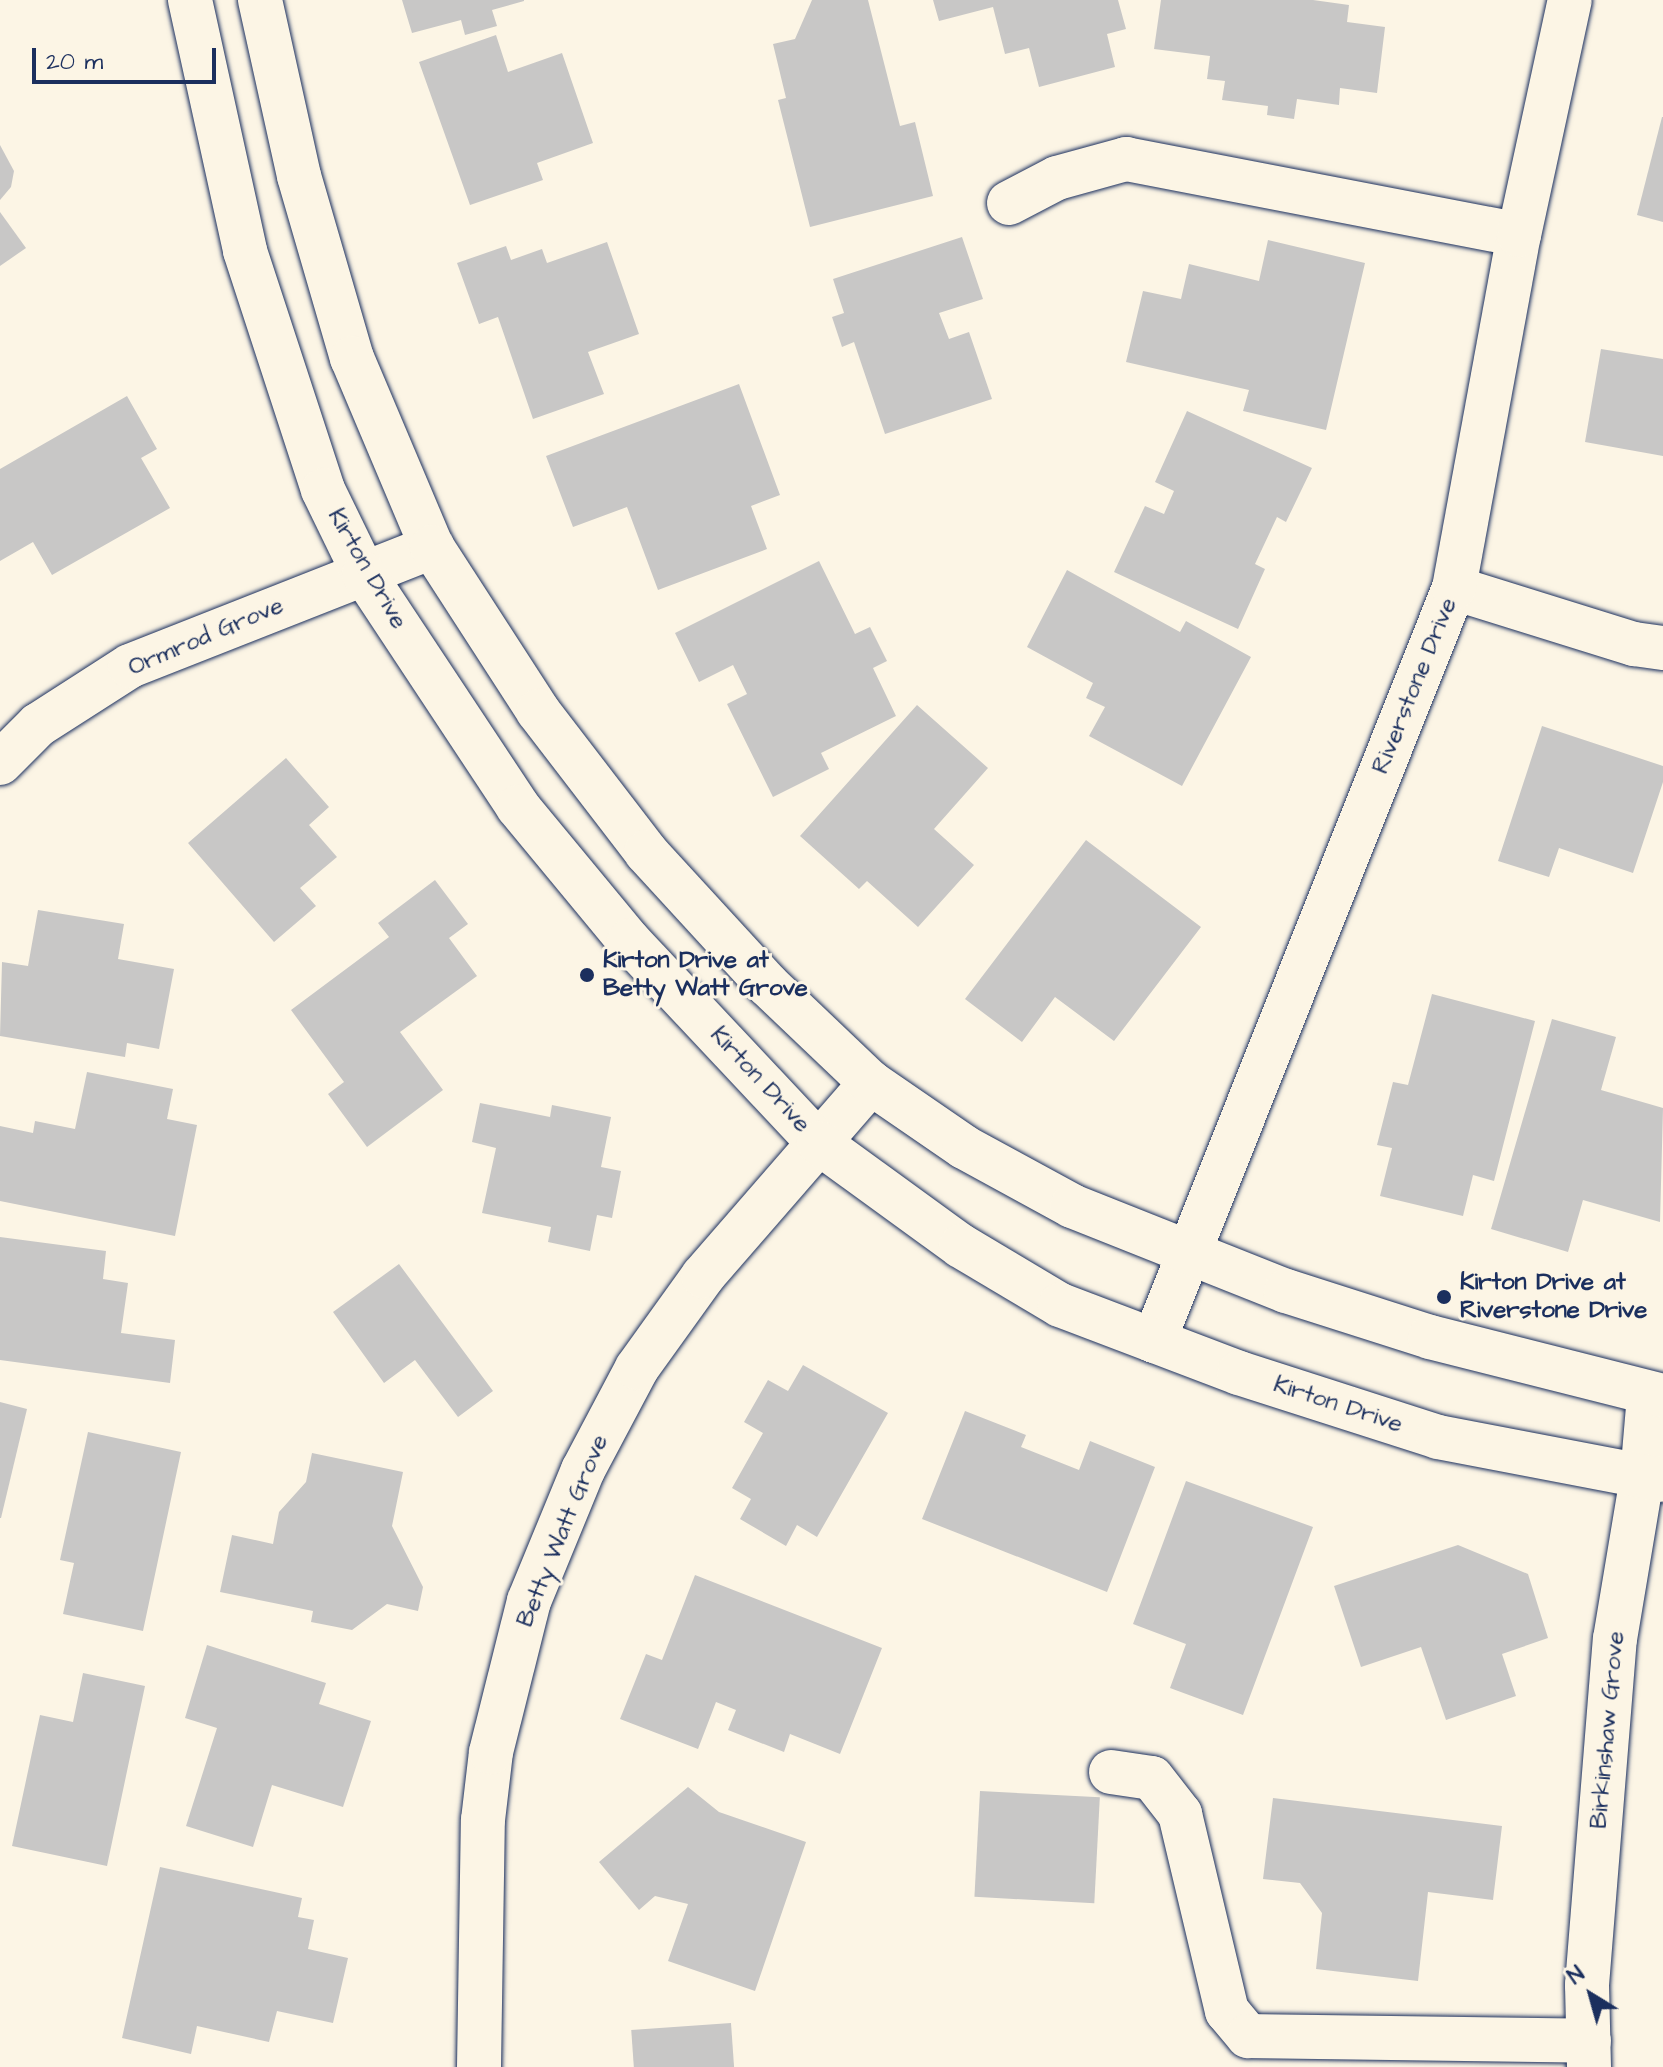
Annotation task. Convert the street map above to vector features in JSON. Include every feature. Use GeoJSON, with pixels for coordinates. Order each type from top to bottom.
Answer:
{"type":"FeatureCollection","features":[{"type":"Feature","properties":{"kind":"street","name":"Kirton Drive"},"geometry":{"type":"LineString","coordinates":[[190,0],[245,251],[323,490],[364,574],[518,807],[629,941],[819,1143],[961,1246],[1060,1305],[1154,1341],[1438,1437],[1652,1479]]}},
{"type":"Feature","properties":{"kind":"street"},"geometry":{"type":"LineString","coordinates":[[260,0],[299,176],[352,358],[432,547],[538,711],[646,852],[768,985],[871,1083],[964,1147],[1072,1206],[1286,1291],[1430,1337],[1656,1395]]}},
{"type":"Feature","properties":{"kind":"street","name":"Riverstone Drive"},"geometry":{"type":"LineString","coordinates":[[1154,1341],[1454,588],[1519,235],[1570,0]]}},
{"type":"Feature","properties":{"kind":"street"},"geometry":{"type":"LineString","coordinates":[[1009,203],[1057,178],[1126,159],[1519,235]]}},
{"type":"Feature","properties":{"kind":"street","name":"Ormrod Grove"},"geometry":{"type":"LineString","coordinates":[[0,763],[38,725],[130,666],[432,547]]}},
{"type":"Feature","properties":{"kind":"street"},"geometry":{"type":"LineString","coordinates":[[1454,588],[1634,644],[1663,648]]}},
{"type":"Feature","properties":{"kind":"street","name":"Betty Watt Grove"},"geometry":{"type":"LineString","coordinates":[[479,2067],[478,1891],[483,1820],[491,1752],[529,1601],[583,1470],[637,1368],[703,1276],[871,1083]]}},
{"type":"Feature","properties":{"kind":"street","name":"Birkinshaw Grove"},"geometry":{"type":"LineString","coordinates":[[1589,2054],[1587,1985],[1615,1639],[1652,1479],[1656,1395]]}},
{"type":"Feature","properties":{"kind":"street"},"geometry":{"type":"LineString","coordinates":[[1111,1772],[1152,1778],[1180,1814],[1227,2011],[1248,2036],[1589,2054]]}},
{"type":"Feature","properties":{"kind":"building"},"geometry":{"type":"Polygon","coordinates":[[[402,0],[524,1],[492,10],[497,26],[465,35],[461,20],[412,33],[402,0]]]}},
{"type":"Feature","properties":{"kind":"building"},"geometry":{"type":"Polygon","coordinates":[[[812,0],[868,0],[900,126],[915,122],[933,196],[810,227],[778,100],[786,98],[773,44],[795,39],[812,0]]]}},
{"type":"Feature","properties":{"kind":"building"},"geometry":{"type":"Polygon","coordinates":[[[933,0],[1118,0],[1126,29],[1107,34],[1115,67],[1039,87],[1029,48],[1005,54],[993,7],[939,21],[933,0]]]}},
{"type":"Feature","properties":{"kind":"building"},"geometry":{"type":"Polygon","coordinates":[[[1161,0],[1313,0],[1349,5],[1347,22],[1385,27],[1377,93],[1340,88],[1339,105],[1297,99],[1294,119],[1267,115],[1268,106],[1222,100],[1225,81],[1207,79],[1210,56],[1154,49],[1161,0]]]}},
{"type":"Feature","properties":{"kind":"building"},"geometry":{"type":"Polygon","coordinates":[[[496,35],[508,72],[562,53],[593,143],[537,163],[543,180],[470,205],[419,62],[496,35]]]}},
{"type":"Feature","properties":{"kind":"building"},"geometry":{"type":"Polygon","coordinates":[[[1663,117],[1663,222],[1637,215],[1663,117]]]}},
{"type":"Feature","properties":{"kind":"building"},"geometry":{"type":"Polygon","coordinates":[[[0,145],[14,171],[11,187],[0,200],[0,145]]]}},
{"type":"Feature","properties":{"kind":"building"},"geometry":{"type":"Polygon","coordinates":[[[0,212],[26,248],[0,266],[0,212]]]}},
{"type":"Feature","properties":{"kind":"building"},"geometry":{"type":"Polygon","coordinates":[[[962,237],[983,299],[939,313],[949,339],[969,332],[992,399],[885,434],[854,342],[842,347],[832,317],[844,313],[833,279],[962,237]]]}},
{"type":"Feature","properties":{"kind":"building"},"geometry":{"type":"Polygon","coordinates":[[[1268,240],[1365,263],[1326,430],[1243,411],[1249,390],[1126,362],[1143,291],[1181,299],[1189,264],[1259,281],[1268,240]]]}},
{"type":"Feature","properties":{"kind":"building"},"geometry":{"type":"Polygon","coordinates":[[[607,242],[639,334],[588,352],[604,394],[533,419],[498,317],[479,324],[457,263],[506,246],[511,260],[542,249],[547,263],[607,242]]]}},
{"type":"Feature","properties":{"kind":"building"},"geometry":{"type":"Polygon","coordinates":[[[1601,349],[1663,359],[1663,456],[1585,442],[1601,349]]]}},
{"type":"Feature","properties":{"kind":"building"},"geometry":{"type":"Polygon","coordinates":[[[739,384],[780,495],[751,506],[767,549],[658,590],[627,507],[573,527],[546,456],[739,384]]]}},
{"type":"Feature","properties":{"kind":"building"},"geometry":{"type":"Polygon","coordinates":[[[127,396],[157,449],[141,458],[170,508],[52,575],[33,542],[0,561],[0,469],[127,396]]]}},
{"type":"Feature","properties":{"kind":"building"},"geometry":{"type":"Polygon","coordinates":[[[1187,411],[1312,468],[1286,522],[1277,517],[1255,564],[1265,569],[1238,629],[1114,572],[1145,506],[1164,514],[1174,491],[1155,482],[1187,411]]]}},
{"type":"Feature","properties":{"kind":"building"},"geometry":{"type":"Polygon","coordinates":[[[819,561],[855,634],[870,627],[887,661],[873,668],[896,716],[821,753],[829,769],[773,797],[727,704],[747,694],[733,665],[699,682],[675,633],[819,561]]]}},
{"type":"Feature","properties":{"kind":"building"},"geometry":{"type":"Polygon","coordinates":[[[1067,570],[1180,632],[1186,621],[1251,657],[1182,786],[1089,736],[1105,707],[1086,698],[1093,683],[1027,647],[1067,570]]]}},
{"type":"Feature","properties":{"kind":"building"},"geometry":{"type":"Polygon","coordinates":[[[917,705],[988,768],[934,829],[974,865],[918,927],[867,881],[859,889],[800,836],[917,705]]]}},
{"type":"Feature","properties":{"kind":"building"},"geometry":{"type":"Polygon","coordinates":[[[1542,726],[1663,766],[1663,782],[1633,873],[1559,848],[1549,877],[1498,861],[1542,726]]]}},
{"type":"Feature","properties":{"kind":"building"},"geometry":{"type":"Polygon","coordinates":[[[286,758],[329,807],[309,825],[337,857],[300,888],[316,906],[274,942],[188,843],[286,758]]]}},
{"type":"Feature","properties":{"kind":"building"},"geometry":{"type":"Polygon","coordinates":[[[1086,840],[1201,927],[1114,1041],[1055,997],[1022,1042],[965,999],[1086,840]]]}},
{"type":"Feature","properties":{"kind":"building"},"geometry":{"type":"Polygon","coordinates":[[[435,880],[468,924],[449,938],[477,976],[400,1032],[443,1090],[367,1147],[328,1094],[344,1082],[291,1010],[389,937],[378,923],[435,880]]]}},
{"type":"Feature","properties":{"kind":"building"},"geometry":{"type":"Polygon","coordinates":[[[38,910],[124,924],[118,959],[174,969],[159,1049],[127,1043],[125,1057],[0,1036],[2,962],[28,966],[38,910]]]}},
{"type":"Feature","properties":{"kind":"building"},"geometry":{"type":"Polygon","coordinates":[[[1432,994],[1535,1021],[1494,1181],[1473,1175],[1463,1216],[1380,1196],[1392,1148],[1377,1145],[1393,1082],[1408,1085],[1432,994]]]}},
{"type":"Feature","properties":{"kind":"building"},"geometry":{"type":"Polygon","coordinates":[[[1552,1019],[1616,1037],[1601,1090],[1663,1108],[1660,1222],[1583,1200],[1568,1252],[1491,1229],[1552,1019]]]}},
{"type":"Feature","properties":{"kind":"building"},"geometry":{"type":"Polygon","coordinates":[[[87,1072],[173,1089],[167,1119],[197,1125],[175,1236],[0,1201],[0,1126],[33,1133],[35,1121],[75,1129],[87,1072]]]}},
{"type":"Feature","properties":{"kind":"building"},"geometry":{"type":"Polygon","coordinates":[[[480,1103],[550,1117],[552,1105],[611,1117],[601,1167],[621,1171],[612,1218],[597,1215],[590,1251],[548,1242],[551,1227],[482,1213],[496,1148],[472,1142],[480,1103]]]}},
{"type":"Feature","properties":{"kind":"building"},"geometry":{"type":"Polygon","coordinates":[[[0,1237],[106,1251],[103,1279],[128,1283],[121,1333],[175,1340],[170,1383],[0,1360],[0,1237]]]}},
{"type":"Feature","properties":{"kind":"building"},"geometry":{"type":"Polygon","coordinates":[[[399,1264],[493,1391],[458,1417],[415,1360],[384,1383],[333,1312],[399,1264]]]}},
{"type":"Feature","properties":{"kind":"building"},"geometry":{"type":"Polygon","coordinates":[[[803,1365],[888,1413],[817,1537],[797,1525],[786,1546],[740,1519],[751,1499],[732,1488],[763,1433],[744,1422],[768,1380],[788,1391],[803,1365]]]}},
{"type":"Feature","properties":{"kind":"building"},"geometry":{"type":"Polygon","coordinates":[[[0,1402],[27,1409],[1,1518],[0,1518],[0,1402]]]}},
{"type":"Feature","properties":{"kind":"building"},"geometry":{"type":"Polygon","coordinates":[[[965,1411],[1026,1435],[1021,1447],[1079,1470],[1090,1441],[1155,1467],[1107,1592],[922,1519],[965,1411]]]}},
{"type":"Feature","properties":{"kind":"building"},"geometry":{"type":"Polygon","coordinates":[[[88,1432],[181,1452],[143,1631],[63,1614],[74,1563],[60,1560],[88,1432]]]}},
{"type":"Feature","properties":{"kind":"building"},"geometry":{"type":"Polygon","coordinates":[[[312,1453],[403,1472],[392,1526],[423,1587],[418,1611],[387,1604],[352,1630],[311,1622],[313,1611],[220,1592],[232,1535],[273,1544],[279,1512],[306,1482],[312,1453]]]}},
{"type":"Feature","properties":{"kind":"building"},"geometry":{"type":"Polygon","coordinates":[[[1186,1481],[1313,1527],[1243,1715],[1170,1688],[1186,1644],[1133,1624],[1186,1481]]]}},
{"type":"Feature","properties":{"kind":"building"},"geometry":{"type":"Polygon","coordinates":[[[1458,1545],[1528,1574],[1548,1638],[1502,1654],[1516,1696],[1446,1720],[1421,1647],[1361,1667],[1334,1586],[1458,1545]]]}},
{"type":"Feature","properties":{"kind":"building"},"geometry":{"type":"Polygon","coordinates":[[[695,1575],[882,1648],[840,1754],[790,1734],[784,1752],[728,1730],[736,1710],[716,1702],[698,1749],[620,1719],[646,1654],[662,1660],[695,1575]]]}},
{"type":"Feature","properties":{"kind":"building"},"geometry":{"type":"Polygon","coordinates":[[[207,1645],[326,1683],[319,1704],[371,1721],[343,1807],[272,1785],[253,1847],[186,1826],[217,1728],[185,1718],[207,1645]]]}},
{"type":"Feature","properties":{"kind":"building"},"geometry":{"type":"Polygon","coordinates":[[[83,1673],[145,1686],[107,1866],[12,1846],[40,1715],[73,1722],[83,1673]]]}},
{"type":"Feature","properties":{"kind":"building"},"geometry":{"type":"Polygon","coordinates":[[[688,1787],[719,1812],[806,1842],[755,1991],[668,1961],[688,1904],[655,1896],[639,1910],[599,1862],[688,1787]]]}},
{"type":"Feature","properties":{"kind":"building"},"geometry":{"type":"Polygon","coordinates":[[[980,1791],[1100,1797],[1094,1903],[974,1897],[980,1791]]]}},
{"type":"Feature","properties":{"kind":"building"},"geometry":{"type":"Polygon","coordinates":[[[1273,1798],[1502,1826],[1493,1900],[1428,1892],[1418,1981],[1316,1969],[1322,1913],[1300,1883],[1263,1879],[1273,1798]]]}},
{"type":"Feature","properties":{"kind":"building"},"geometry":{"type":"Polygon","coordinates":[[[160,1867],[302,1898],[298,1917],[314,1920],[308,1949],[348,1958],[333,2023],[277,2011],[269,2042],[197,2026],[191,2054],[122,2038],[160,1867]]]}},
{"type":"Feature","properties":{"kind":"building"},"geometry":{"type":"Polygon","coordinates":[[[731,2023],[734,2067],[634,2067],[631,2030],[731,2023]]]}},
{"type":"Feature","properties":{"kind":"place","name":"Kirton Drive at Betty Watt Grove"},"geometry":{"type":"Point","coordinates":[587,975]}},
{"type":"Feature","properties":{"kind":"place","name":"Kirton Drive at Riverstone Drive"},"geometry":{"type":"Point","coordinates":[1444,1297]}}]}
